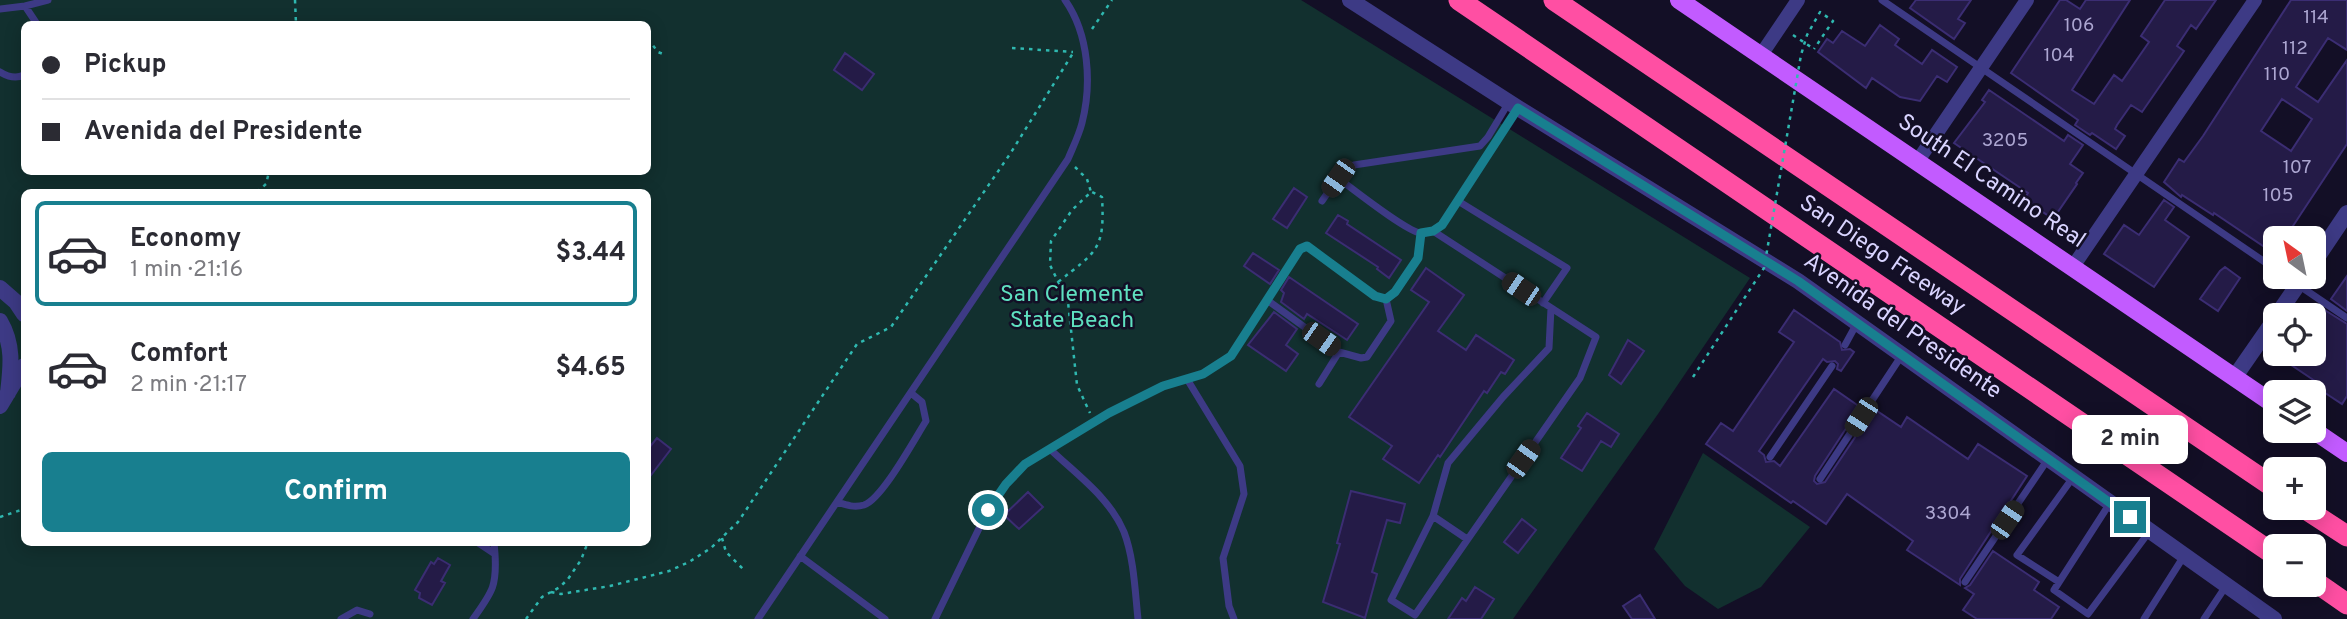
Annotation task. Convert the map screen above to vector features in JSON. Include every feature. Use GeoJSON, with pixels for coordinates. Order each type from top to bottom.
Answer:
{"type":"FeatureCollection","features":[{"type":"Feature","properties":{"kind":"highway","name":"San Diego Freeway"},"geometry":{"type":"LineString","coordinates":[[1459,0],[2263,547]]}},
{"type":"Feature","properties":{"kind":"highway","name":"San Diego Freeway"},"geometry":{"type":"LineString","coordinates":[[1553,0],[2263,480]]}},
{"type":"Feature","properties":{"kind":"highway"},"geometry":{"type":"LineString","coordinates":[[2322,520],[2347,536]]}},
{"type":"Feature","properties":{"kind":"highway"},"geometry":{"type":"LineString","coordinates":[[2326,589],[2347,604]]}},
{"type":"Feature","properties":{"kind":"main road","name":"South El Camino Real"},"geometry":{"type":"LineString","coordinates":[[1679,0],[2263,397]]}},
{"type":"Feature","properties":{"kind":"main road"},"geometry":{"type":"LineString","coordinates":[[2326,439],[2347,453]]}},
{"type":"Feature","properties":{"kind":"street","name":"Avenida del Presidente"},"geometry":{"type":"LineString","coordinates":[[1350,0],[1513,105],[1798,281],[2269,617]]}},
{"type":"Feature","properties":{"kind":"street"},"geometry":{"type":"LineString","coordinates":[[1761,55],[1798,0]]}},
{"type":"Feature","properties":{"kind":"street"},"geometry":{"type":"LineString","coordinates":[[1917,162],[2027,0]]}},
{"type":"Feature","properties":{"kind":"street"},"geometry":{"type":"LineString","coordinates":[[2072,268],[2255,0]]}},
{"type":"Feature","properties":{"kind":"street"},"geometry":{"type":"LineString","coordinates":[[2326,244],[2347,213]]}},
{"type":"Feature","properties":{"kind":"street"},"geometry":{"type":"LineString","coordinates":[[0,288],[21,310]]}},
{"type":"Feature","properties":{"kind":"street"},"geometry":{"type":"LineString","coordinates":[[0,321],[9,339],[12,355],[4,400]]}},
{"type":"Feature","properties":{"kind":"street"},"geometry":{"type":"LineString","coordinates":[[2234,378],[2263,336]]}},
{"type":"Feature","properties":{"kind":"street"},"geometry":{"type":"LineString","coordinates":[[4,400],[21,371]]}},
{"type":"Feature","properties":{"kind":"lane"},"geometry":{"type":"LineString","coordinates":[[0,9],[48,0]]}},
{"type":"Feature","properties":{"kind":"lane"},"geometry":{"type":"LineString","coordinates":[[758,619],[1068,159],[1082,127],[1086,107],[1087,65],[1083,41],[1065,0]]}},
{"type":"Feature","properties":{"kind":"lane"},"geometry":{"type":"LineString","coordinates":[[1882,0],[2263,262]]}},
{"type":"Feature","properties":{"kind":"lane"},"geometry":{"type":"LineString","coordinates":[[25,6],[35,21]]}},
{"type":"Feature","properties":{"kind":"lane"},"geometry":{"type":"LineString","coordinates":[[0,72],[7,76],[21,77]]}},
{"type":"Feature","properties":{"kind":"lane"},"geometry":{"type":"LineString","coordinates":[[1322,201],[1338,178],[1354,166],[1480,146],[1513,105]]}},
{"type":"Feature","properties":{"kind":"lane"},"geometry":{"type":"LineString","coordinates":[[1338,178],[1407,226],[1421,233],[1433,231],[1442,225],[1458,201],[1513,105]]}},
{"type":"Feature","properties":{"kind":"lane"},"geometry":{"type":"LineString","coordinates":[[1433,231],[1547,306],[1596,337],[1580,378],[1415,615],[1391,600],[1433,516],[1448,463],[1503,397],[1549,348],[1547,306],[1567,268],[1458,201]]}},
{"type":"Feature","properties":{"kind":"lane"},"geometry":{"type":"LineString","coordinates":[[1386,299],[1395,292],[1418,258],[1421,233]]}},
{"type":"Feature","properties":{"kind":"lane"},"geometry":{"type":"LineString","coordinates":[[935,619],[988,510],[1006,484],[1025,464],[1094,422],[1163,386],[1203,374],[1231,356],[1300,249],[1307,246],[1375,296],[1386,299]]}},
{"type":"Feature","properties":{"kind":"lane"},"geometry":{"type":"LineString","coordinates":[[2309,289],[2347,318]]}},
{"type":"Feature","properties":{"kind":"lane"},"geometry":{"type":"LineString","coordinates":[[1267,300],[1339,352],[1361,358],[1367,356],[1391,321],[1386,299]]}},
{"type":"Feature","properties":{"kind":"lane"},"geometry":{"type":"LineString","coordinates":[[1845,345],[1857,323]]}},
{"type":"Feature","properties":{"kind":"lane"},"geometry":{"type":"LineString","coordinates":[[1319,384],[1339,352]]}},
{"type":"Feature","properties":{"kind":"lane"},"geometry":{"type":"LineString","coordinates":[[1820,479],[1902,355]]}},
{"type":"Feature","properties":{"kind":"lane"},"geometry":{"type":"LineString","coordinates":[[1770,457],[1832,366]]}},
{"type":"Feature","properties":{"kind":"lane"},"geometry":{"type":"LineString","coordinates":[[1187,379],[1240,466],[1244,494],[1223,558],[1229,606],[1234,619]]}},
{"type":"Feature","properties":{"kind":"lane"},"geometry":{"type":"LineString","coordinates":[[836,502],[855,507],[867,504],[878,495],[926,421],[922,402],[911,393]]}},
{"type":"Feature","properties":{"kind":"lane"},"geometry":{"type":"LineString","coordinates":[[1051,450],[1106,502],[1124,532],[1138,619]]}},
{"type":"Feature","properties":{"kind":"lane"},"geometry":{"type":"LineString","coordinates":[[1965,582],[2049,459]]}},
{"type":"Feature","properties":{"kind":"lane"},"geometry":{"type":"LineString","coordinates":[[2059,582],[2017,555],[2074,476]]}},
{"type":"Feature","properties":{"kind":"lane"},"geometry":{"type":"LineString","coordinates":[[2110,502],[2054,590],[2088,614],[2150,531]]}},
{"type":"Feature","properties":{"kind":"lane"},"geometry":{"type":"LineString","coordinates":[[1433,516],[1467,539]]}},
{"type":"Feature","properties":{"kind":"lane"},"geometry":{"type":"LineString","coordinates":[[483,546],[495,554]]}},
{"type":"Feature","properties":{"kind":"lane"},"geometry":{"type":"LineString","coordinates":[[473,619],[488,598],[497,578],[494,546]]}},
{"type":"Feature","properties":{"kind":"lane"},"geometry":{"type":"LineString","coordinates":[[2144,619],[2185,555]]}},
{"type":"Feature","properties":{"kind":"lane"},"geometry":{"type":"LineString","coordinates":[[800,556],[885,619]]}},
{"type":"Feature","properties":{"kind":"lane"},"geometry":{"type":"LineString","coordinates":[[2204,619],[2227,585]]}},
{"type":"Feature","properties":{"kind":"lane"},"geometry":{"type":"LineString","coordinates":[[341,619],[357,610],[370,614]]}},
{"type":"Feature","properties":{"kind":"path"},"geometry":{"type":"LineString","coordinates":[[295,0],[296,21]]}},
{"type":"Feature","properties":{"kind":"path"},"geometry":{"type":"LineString","coordinates":[[551,592],[561,594],[610,586],[668,571],[689,562],[722,538],[744,515],[857,344],[891,327],[1010,154],[1073,52],[1112,0]]}},
{"type":"Feature","properties":{"kind":"path"},"geometry":{"type":"LineString","coordinates":[[1693,377],[1764,268],[1801,55],[1804,45],[1807,36],[1820,12],[1833,22],[1814,49],[1802,42],[1780,27]]}},
{"type":"Feature","properties":{"kind":"path"},"geometry":{"type":"LineString","coordinates":[[651,43],[663,54]]}},
{"type":"Feature","properties":{"kind":"path"},"geometry":{"type":"LineString","coordinates":[[1012,48],[1073,52]]}},
{"type":"Feature","properties":{"kind":"path"},"geometry":{"type":"LineString","coordinates":[[1058,282],[1094,254],[1104,230],[1102,197],[1091,191],[1087,179],[1068,159]]}},
{"type":"Feature","properties":{"kind":"path"},"geometry":{"type":"LineString","coordinates":[[1091,191],[1072,210],[1051,241],[1050,265],[1068,302],[1077,386],[1094,422]]}},
{"type":"Feature","properties":{"kind":"path"},"geometry":{"type":"LineString","coordinates":[[0,517],[21,510]]}},
{"type":"Feature","properties":{"kind":"path"},"geometry":{"type":"LineString","coordinates":[[722,538],[726,552],[743,569]]}},
{"type":"Feature","properties":{"kind":"path"},"geometry":{"type":"LineString","coordinates":[[527,619],[542,597],[561,587],[577,568],[586,546]]}},
{"type":"Feature","properties":{"kind":"green space","name":"San Clemente State Beach"},"geometry":{"type":"Polygon","coordinates":[[[0,0],[1301,0],[1750,278],[1513,619],[0,619],[0,0]]]}},
{"type":"Feature","properties":{"kind":"green space"},"geometry":{"type":"Polygon","coordinates":[[[1703,453],[1810,527],[1761,587],[1718,609],[1685,586],[1654,549],[1703,453]]]}},
{"type":"Feature","properties":{"kind":"building"},"geometry":{"type":"Polygon","coordinates":[[[1916,0],[1971,0],[1958,19],[1965,23],[1954,39],[1910,8],[1916,0]]]}},
{"type":"Feature","properties":{"kind":"building"},"geometry":{"type":"Polygon","coordinates":[[[2060,0],[2066,0],[2080,9],[2086,0],[2130,0],[2072,90],[2094,104],[2114,75],[2122,81],[2149,42],[2141,36],[2165,0],[2216,0],[2196,29],[2191,25],[2177,46],[2184,51],[2142,112],[2131,105],[2117,125],[2115,129],[2125,136],[2116,149],[2075,125],[2078,120],[2011,73],[2060,0]]]}},
{"type":"Feature","properties":{"kind":"building"},"geometry":{"type":"Polygon","coordinates":[[[2291,0],[2347,0],[2347,50],[2328,38],[2296,87],[2318,102],[2347,60],[2347,144],[2293,226],[2263,226],[2263,246],[2214,213],[2213,215],[2182,195],[2181,197],[2164,182],[2179,159],[2184,162],[2291,0]],[[2282,99],[2261,131],[2291,151],[2312,119],[2282,99]]]}},
{"type":"Feature","properties":{"kind":"building"},"geometry":{"type":"Polygon","coordinates":[[[1880,25],[1899,39],[1895,45],[1922,64],[1932,50],[1957,67],[1947,82],[1937,76],[1920,101],[1900,97],[1872,78],[1866,88],[1818,52],[1827,39],[1833,43],[1842,31],[1865,46],[1880,25]]]}},
{"type":"Feature","properties":{"kind":"building"},"geometry":{"type":"Polygon","coordinates":[[[845,53],[874,74],[862,90],[834,70],[845,53]]]}},
{"type":"Feature","properties":{"kind":"building"},"geometry":{"type":"Polygon","coordinates":[[[1989,90],[2064,141],[2068,135],[2083,145],[2070,164],[2083,173],[2053,219],[2024,199],[2028,193],[1954,143],[1985,102],[1982,100],[1989,90]]]}},
{"type":"Feature","properties":{"kind":"building"},"geometry":{"type":"Polygon","coordinates":[[[1294,188],[1307,197],[1287,228],[1273,219],[1294,188]]]}},
{"type":"Feature","properties":{"kind":"building"},"geometry":{"type":"Polygon","coordinates":[[[2164,200],[2174,207],[2165,220],[2189,237],[2154,287],[2104,254],[2124,225],[2139,235],[2164,200]]]}},
{"type":"Feature","properties":{"kind":"building"},"geometry":{"type":"Polygon","coordinates":[[[1338,215],[1401,260],[1389,278],[1377,269],[1378,267],[1326,233],[1338,215]]]}},
{"type":"Feature","properties":{"kind":"building"},"geometry":{"type":"Polygon","coordinates":[[[1253,253],[1279,270],[1270,284],[1244,266],[1253,253]]]}},
{"type":"Feature","properties":{"kind":"building"},"geometry":{"type":"Polygon","coordinates":[[[2225,267],[2240,278],[2218,311],[2200,299],[2225,267]]]}},
{"type":"Feature","properties":{"kind":"building"},"geometry":{"type":"Polygon","coordinates":[[[1426,268],[1464,295],[1438,331],[1466,350],[1476,335],[1514,360],[1505,374],[1501,372],[1487,393],[1484,391],[1440,457],[1438,455],[1419,483],[1383,459],[1392,446],[1349,417],[1429,302],[1411,290],[1426,268]]]}},
{"type":"Feature","properties":{"kind":"building"},"geometry":{"type":"Polygon","coordinates":[[[2347,276],[2347,311],[2331,299],[2347,276]]]}},
{"type":"Feature","properties":{"kind":"building"},"geometry":{"type":"Polygon","coordinates":[[[1289,277],[1358,324],[1347,340],[1307,314],[1304,319],[1281,302],[1284,293],[1281,290],[1289,277]]]}},
{"type":"Feature","properties":{"kind":"building"},"geometry":{"type":"Polygon","coordinates":[[[1794,310],[1840,342],[1842,350],[1850,349],[1854,352],[1841,371],[1837,369],[1838,364],[1835,361],[1827,362],[1823,359],[1759,451],[1766,462],[1774,461],[1780,466],[1834,389],[1860,407],[1815,476],[1814,481],[1817,484],[1825,482],[1874,409],[1901,427],[1907,417],[1968,459],[1978,444],[2027,476],[1960,579],[1960,585],[1907,550],[1913,541],[1847,494],[1826,524],[1706,444],[1721,423],[1733,431],[1794,342],[1779,332],[1794,310]]]}},
{"type":"Feature","properties":{"kind":"building"},"geometry":{"type":"Polygon","coordinates":[[[2326,311],[2347,324],[2347,396],[2342,404],[2326,394],[2326,380],[2314,380],[2293,366],[2326,366],[2326,311]]]}},
{"type":"Feature","properties":{"kind":"building"},"geometry":{"type":"Polygon","coordinates":[[[1274,312],[1297,329],[1286,345],[1298,354],[1286,371],[1248,345],[1274,312]]]}},
{"type":"Feature","properties":{"kind":"building"},"geometry":{"type":"Polygon","coordinates":[[[1628,340],[1644,351],[1621,384],[1609,375],[1628,340]]]}},
{"type":"Feature","properties":{"kind":"building"},"geometry":{"type":"Polygon","coordinates":[[[1587,413],[1619,434],[1611,447],[1601,441],[1582,471],[1561,458],[1581,428],[1578,426],[1587,413]]]}},
{"type":"Feature","properties":{"kind":"building"},"geometry":{"type":"Polygon","coordinates":[[[657,438],[671,449],[651,475],[651,445],[657,438]]]}},
{"type":"Feature","properties":{"kind":"building"},"geometry":{"type":"Polygon","coordinates":[[[1351,491],[1405,504],[1400,523],[1387,520],[1372,572],[1377,574],[1365,618],[1323,602],[1340,544],[1337,543],[1351,491]]]}},
{"type":"Feature","properties":{"kind":"building"},"geometry":{"type":"Polygon","coordinates":[[[1028,492],[1043,507],[1019,529],[1004,515],[1028,492]]]}},
{"type":"Feature","properties":{"kind":"building"},"geometry":{"type":"Polygon","coordinates":[[[1522,519],[1536,530],[1518,553],[1504,542],[1522,519]]]}},
{"type":"Feature","properties":{"kind":"building"},"geometry":{"type":"Polygon","coordinates":[[[1993,551],[2039,582],[2034,590],[2059,607],[2051,619],[1977,619],[1963,610],[1974,594],[1965,588],[1970,585],[1993,551]]]}},
{"type":"Feature","properties":{"kind":"building"},"geometry":{"type":"Polygon","coordinates":[[[438,558],[450,565],[441,581],[445,583],[432,605],[419,598],[420,593],[415,590],[431,562],[434,564],[438,558]]]}},
{"type":"Feature","properties":{"kind":"building"},"geometry":{"type":"Polygon","coordinates":[[[1475,587],[1494,599],[1481,619],[1448,619],[1462,598],[1466,601],[1475,587]]]}},
{"type":"Feature","properties":{"kind":"building"},"geometry":{"type":"Polygon","coordinates":[[[1640,595],[1655,619],[1632,619],[1623,606],[1640,595]]]}},
{"type":"Feature","properties":{"kind":"route"},"geometry":{"type":"LineString","coordinates":[[988,510],[1006,484],[1025,464],[1109,413],[1163,386],[1203,374],[1231,356],[1300,249],[1307,246],[1375,296],[1386,299],[1395,292],[1418,258],[1421,233],[1433,231],[1442,225],[1518,108],[1798,281],[2130,517]]}}]}
